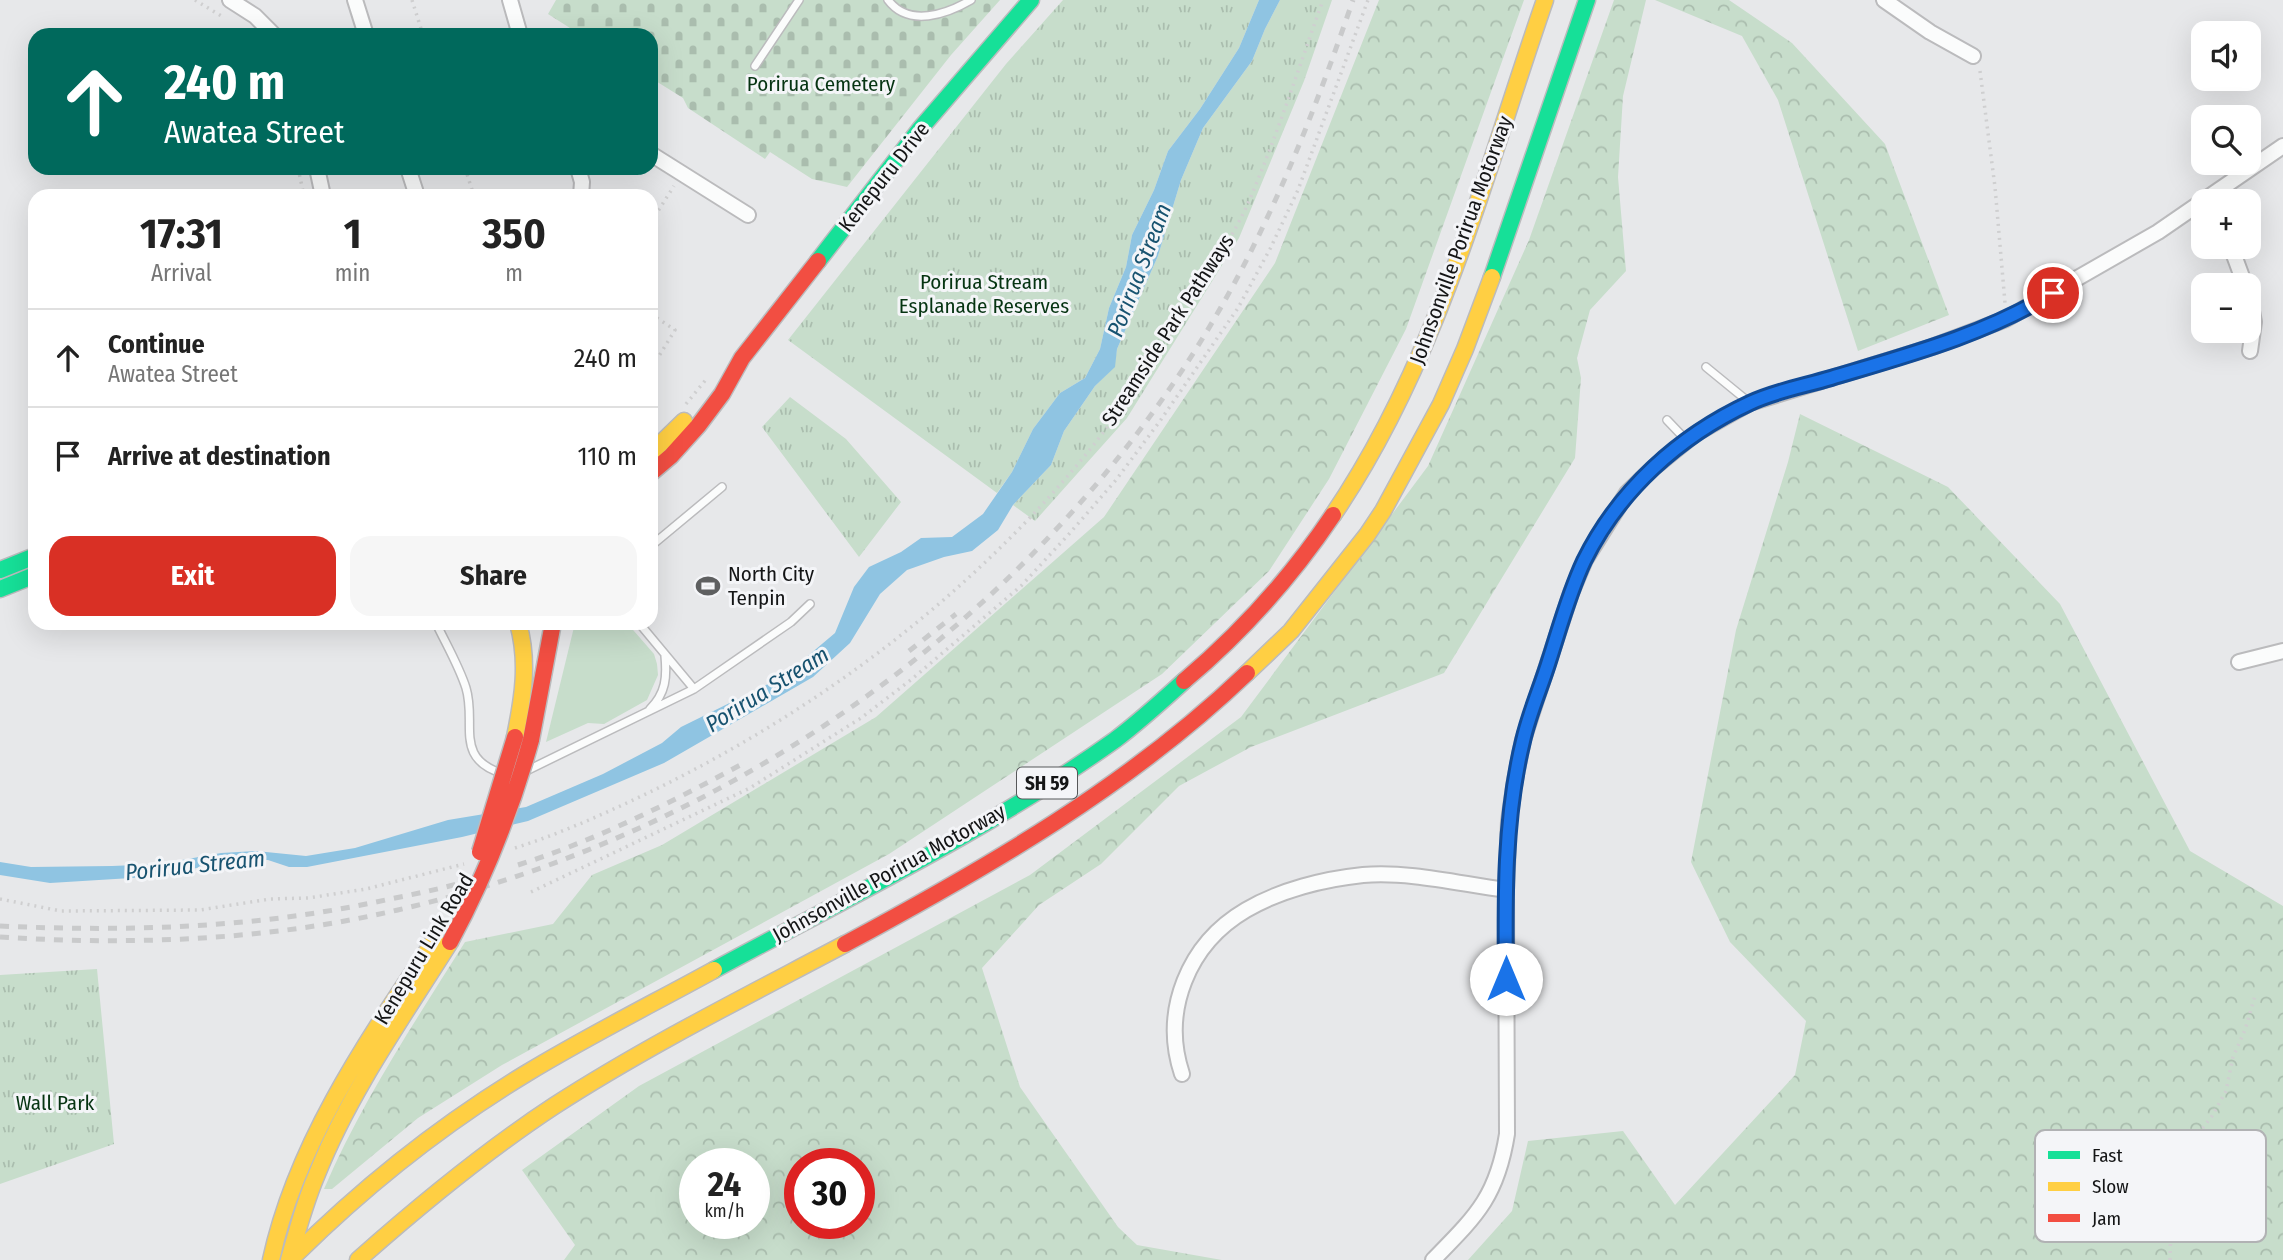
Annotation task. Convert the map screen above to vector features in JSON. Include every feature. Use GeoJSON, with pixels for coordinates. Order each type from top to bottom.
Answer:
{"type":"FeatureCollection","features":[{"type":"Feature","properties":{"kind":"main road","name":"Kenepuru Drive"},"geometry":{"type":"LineString","coordinates":[[658,467],[685,440],[721,394],[742,358],[950,94],[1031,0]]}},
{"type":"Feature","properties":{"kind":"main road","name":"Johnsonville Porirua Motorway"},"geometry":{"type":"LineString","coordinates":[[289,1260],[382,1175],[468,1111],[563,1053],[933,851],[1031,793],[1118,737],[1177,689],[1244,626],[1280,586],[1335,513],[1364,467],[1404,391],[1431,333],[1545,0]]}},
{"type":"Feature","properties":{"kind":"main road","name":"Johnsonville Porirua Motorway"},"geometry":{"type":"LineString","coordinates":[[358,1260],[463,1171],[583,1088],[973,872],[1106,792],[1192,726],[1269,655],[1334,582],[1368,534],[1391,498],[1437,409],[1475,325],[1587,0]]}},
{"type":"Feature","properties":{"kind":"main road","name":"Kenepuru Drive"},"geometry":{"type":"LineString","coordinates":[[658,446],[681,425],[718,379],[742,358]]}},
{"type":"Feature","properties":{"kind":"main road"},"geometry":{"type":"LineString","coordinates":[[0,570],[28,559]]}},
{"type":"Feature","properties":{"kind":"main road"},"geometry":{"type":"LineString","coordinates":[[0,589],[28,578]]}},
{"type":"Feature","properties":{"kind":"main road","name":"Kenepuru Link Road"},"geometry":{"type":"LineString","coordinates":[[444,938],[456,903],[486,838],[515,737],[525,666],[525,650],[520,630]]}},
{"type":"Feature","properties":{"kind":"main road","name":"Kenepuru Link Road"},"geometry":{"type":"LineString","coordinates":[[271,1260],[286,1208],[322,1138],[353,1067],[444,938],[492,860],[517,790],[531,740],[552,630]]}},
{"type":"Feature","properties":{"kind":"main road","name":"Kenepuru Link Road"},"geometry":{"type":"LineString","coordinates":[[289,1260],[322,1138]]}},
{"type":"Feature","properties":{"kind":"street"},"geometry":{"type":"LineString","coordinates":[[230,0],[255,16],[267,28]]}},
{"type":"Feature","properties":{"kind":"street"},"geometry":{"type":"LineString","coordinates":[[355,0],[364,28]]}},
{"type":"Feature","properties":{"kind":"street"},"geometry":{"type":"LineString","coordinates":[[510,0],[518,28]]}},
{"type":"Feature","properties":{"kind":"street"},"geometry":{"type":"LineString","coordinates":[[1884,0],[1930,32],[1973,56]]}},
{"type":"Feature","properties":{"kind":"street"},"geometry":{"type":"LineString","coordinates":[[2223,189],[2283,146]]}},
{"type":"Feature","properties":{"kind":"street"},"geometry":{"type":"LineString","coordinates":[[658,158],[748,215]]}},
{"type":"Feature","properties":{"kind":"street"},"geometry":{"type":"LineString","coordinates":[[1433,1260],[1481,1209],[1503,1158],[1507,1134],[1506,890],[1510,821],[1523,740],[1571,593],[1585,560],[1627,493],[1687,440],[1757,400],[1931,347],[2007,319],[2191,211]]}},
{"type":"Feature","properties":{"kind":"street"},"geometry":{"type":"LineString","coordinates":[[2250,351],[2251,343]]}},
{"type":"Feature","properties":{"kind":"street"},"geometry":{"type":"LineString","coordinates":[[2239,662],[2283,651]]}},
{"type":"Feature","properties":{"kind":"street"},"geometry":{"type":"LineString","coordinates":[[1182,1074],[1174,1035],[1176,1005],[1188,972],[1203,948],[1224,926],[1246,910],[1315,883],[1364,875],[1404,876],[1506,890]]}},
{"type":"Feature","properties":{"kind":"lane"},"geometry":{"type":"LineString","coordinates":[[755,66],[799,0]]}},
{"type":"Feature","properties":{"kind":"lane"},"geometry":{"type":"LineString","coordinates":[[888,0],[903,12],[928,16],[948,13],[971,0]]}},
{"type":"Feature","properties":{"kind":"lane"},"geometry":{"type":"LineString","coordinates":[[1706,367],[1757,400]]}},
{"type":"Feature","properties":{"kind":"lane"},"geometry":{"type":"LineString","coordinates":[[1667,420],[1687,440]]}},
{"type":"Feature","properties":{"kind":"lane"},"geometry":{"type":"LineString","coordinates":[[658,540],[722,487]]}},
{"type":"Feature","properties":{"kind":"lane"},"geometry":{"type":"LineString","coordinates":[[439,630],[466,689],[469,702],[468,736],[472,751],[492,771],[504,774],[531,770],[694,689],[791,622],[810,604]]}},
{"type":"Feature","properties":{"kind":"lane"},"geometry":{"type":"LineString","coordinates":[[645,630],[694,689]]}},
{"type":"Feature","properties":{"kind":"lane"},"geometry":{"type":"LineString","coordinates":[[645,714],[657,702],[667,679],[665,654]]}},
{"type":"Feature","properties":{"kind":"path"},"geometry":{"type":"LineString","coordinates":[[412,0],[421,28]]}},
{"type":"Feature","properties":{"kind":"path","name":"Streamside Park Pathways"},"geometry":{"type":"LineString","coordinates":[[510,850],[601,815],[701,767],[820,695],[893,642],[983,565],[1024,523],[1114,419],[1154,360],[1248,203],[1323,0]]}},
{"type":"Feature","properties":{"kind":"path"},"geometry":{"type":"LineString","coordinates":[[531,892],[750,788],[861,718],[912,679],[1021,586],[1116,480],[1160,422],[1238,308],[1298,190],[1368,0]]}},
{"type":"Feature","properties":{"kind":"path"},"geometry":{"type":"LineString","coordinates":[[1973,56],[1982,73],[2007,319]]}},
{"type":"Feature","properties":{"kind":"path"},"geometry":{"type":"LineString","coordinates":[[658,211],[681,173]]}},
{"type":"Feature","properties":{"kind":"path"},"geometry":{"type":"LineString","coordinates":[[658,319],[675,330],[658,355]]}},
{"type":"Feature","properties":{"kind":"path"},"geometry":{"type":"LineString","coordinates":[[0,899],[61,911],[200,910],[270,899],[308,898],[366,889],[473,861]]}},
{"type":"Feature","properties":{"kind":"path"},"geometry":{"type":"LineString","coordinates":[[2201,1130],[2226,1091],[2234,1057],[2255,996]]}},
{"type":"Feature","properties":{"kind":"path"},"geometry":{"type":"LineString","coordinates":[[2170,1242],[2170,1260]]}},
{"type":"Feature","properties":{"kind":"green space","name":"Porirua Cemetery"},"geometry":{"type":"Polygon","coordinates":[[[556,0],[1000,0],[951,55],[847,187],[812,179],[770,152],[765,159],[688,108],[683,98],[658,82],[658,28],[570,28],[548,14],[556,0]]]}},
{"type":"Feature","properties":{"kind":"green space","name":"Porirua Stream Esplanade Reserves"},"geometry":{"type":"Polygon","coordinates":[[[1063,0],[1259,0],[1239,48],[1200,109],[1168,151],[1154,190],[1132,235],[1126,267],[1109,308],[1100,349],[1085,378],[1060,393],[1033,429],[1012,472],[997,493],[788,340],[1006,64],[1063,0]]]}},
{"type":"Feature","properties":{"kind":"green space","name":"Porirua Stream Esplanade Reserves"},"geometry":{"type":"Polygon","coordinates":[[[1280,0],[1332,0],[1304,81],[1239,238],[1127,418],[1035,521],[1013,505],[1051,465],[1064,431],[1095,386],[1114,367],[1117,349],[1158,256],[1181,180],[1203,128],[1252,61],[1280,0]]]}},
{"type":"Feature","properties":{"kind":"green space"},"geometry":{"type":"Polygon","coordinates":[[[1379,0],[1524,0],[1406,329],[1329,479],[1269,571],[1162,674],[889,854],[502,1065],[418,1118],[332,1189],[324,1189],[372,1093],[465,942],[553,924],[592,875],[662,845],[876,717],[1104,517],[1275,263],[1379,0]]]}},
{"type":"Feature","properties":{"kind":"green space"},"geometry":{"type":"Polygon","coordinates":[[[1614,0],[1646,0],[1623,96],[1618,177],[1626,271],[1590,310],[1577,358],[1581,378],[1575,458],[1444,673],[1251,747],[1179,786],[1101,864],[1039,905],[982,968],[1020,1087],[1118,1227],[1137,1245],[1222,1260],[564,1260],[575,1245],[522,1170],[639,1086],[1030,875],[1241,717],[1428,466],[1529,240],[1614,0]]]}},
{"type":"Feature","properties":{"kind":"green space"},"geometry":{"type":"Polygon","coordinates":[[[1655,0],[1729,0],[1792,43],[1885,144],[1949,315],[1858,351],[1778,100],[1742,36],[1655,0]]]}},
{"type":"Feature","properties":{"kind":"green space"},"geometry":{"type":"Polygon","coordinates":[[[790,397],[846,439],[901,502],[859,557],[762,427],[790,397]]]}},
{"type":"Feature","properties":{"kind":"green space"},"geometry":{"type":"Polygon","coordinates":[[[1800,414],[1948,487],[2060,604],[2190,851],[2283,906],[2283,1260],[1468,1260],[1512,1211],[1528,1141],[1623,1131],[1675,1205],[1795,1075],[1806,1021],[1730,942],[1691,862],[1736,630],[1788,462],[1800,414]]]}},
{"type":"Feature","properties":{"kind":"green space"},"geometry":{"type":"Polygon","coordinates":[[[573,630],[633,630],[654,654],[657,664],[658,675],[647,700],[604,724],[588,723],[546,742],[573,630]]]}},
{"type":"Feature","properties":{"kind":"green space","name":"Wall Park"},"geometry":{"type":"Polygon","coordinates":[[[97,969],[114,1144],[0,1184],[0,975],[97,969]]]}},
{"type":"Feature","properties":{"kind":"water","name":"Porirua Stream"},"geometry":{"type":"Polygon","coordinates":[[[1259,0],[1280,0],[1252,61],[1203,128],[1181,180],[1158,256],[1117,349],[1115,367],[1095,386],[1064,431],[1051,465],[1013,505],[998,530],[972,551],[907,570],[880,594],[850,643],[813,677],[664,763],[528,821],[462,837],[307,867],[289,867],[268,860],[229,860],[164,876],[50,883],[0,875],[0,862],[31,867],[112,866],[160,864],[221,853],[256,851],[306,856],[355,848],[448,820],[526,807],[603,774],[662,743],[681,727],[784,676],[835,633],[854,587],[869,567],[901,552],[921,538],[952,537],[983,514],[1012,472],[1033,429],[1060,393],[1085,378],[1100,349],[1109,308],[1126,267],[1132,235],[1154,190],[1168,151],[1200,109],[1239,48],[1259,0]]]}},
{"type":"Feature","properties":{"kind":"railway"},"geometry":{"type":"LineString","coordinates":[[0,937],[94,941],[188,939],[282,931],[375,915],[496,883],[614,839],[726,785],[834,719],[934,644],[1027,560],[1111,467],[1185,366],[1212,323],[1260,234],[1319,95],[1353,0]]}},
{"type":"Feature","properties":{"kind":"railway"},"geometry":{"type":"LineString","coordinates":[[909,651],[956,614]]}},
{"type":"Feature","properties":{"kind":"railway"},"geometry":{"type":"LineString","coordinates":[[518,865],[577,844],[634,819],[744,763]]}},
{"type":"Feature","properties":{"kind":"railway"},"geometry":{"type":"LineString","coordinates":[[0,926],[148,928],[245,922],[341,909],[478,878]]}},
{"type":"Feature","properties":{"kind":"traffic: fast"},"geometry":{"type":"LineString","coordinates":[[818,261],[920,129],[1031,0]]}},
{"type":"Feature","properties":{"kind":"traffic: fast"},"geometry":{"type":"LineString","coordinates":[[1492,277],[1587,0]]}},
{"type":"Feature","properties":{"kind":"traffic: fast"},"geometry":{"type":"LineString","coordinates":[[0,570],[28,559]]}},
{"type":"Feature","properties":{"kind":"traffic: fast"},"geometry":{"type":"LineString","coordinates":[[0,589],[28,578]]}},
{"type":"Feature","properties":{"kind":"traffic: fast"},"geometry":{"type":"LineString","coordinates":[[714,970],[918,861],[1019,803],[1115,740],[1184,681]]}},
{"type":"Feature","properties":{"kind":"traffic: slow"},"geometry":{"type":"LineString","coordinates":[[1333,515],[1370,455],[1431,330],[1479,199],[1545,0]]}},
{"type":"Feature","properties":{"kind":"traffic: slow"},"geometry":{"type":"LineString","coordinates":[[1247,673],[1291,631],[1383,511],[1441,404],[1492,277]]}},
{"type":"Feature","properties":{"kind":"traffic: slow"},"geometry":{"type":"LineString","coordinates":[[658,446],[684,421]]}},
{"type":"Feature","properties":{"kind":"traffic: slow"},"geometry":{"type":"LineString","coordinates":[[515,737],[524,680],[520,630]]}},
{"type":"Feature","properties":{"kind":"traffic: slow"},"geometry":{"type":"LineString","coordinates":[[271,1260],[299,1173],[339,1090],[438,935]]}},
{"type":"Feature","properties":{"kind":"traffic: slow"},"geometry":{"type":"LineString","coordinates":[[289,1260],[313,1185],[345,1113],[378,1055],[450,942]]}},
{"type":"Feature","properties":{"kind":"traffic: slow"},"geometry":{"type":"LineString","coordinates":[[358,1260],[453,1180],[554,1106],[661,1042],[845,944]]}},
{"type":"Feature","properties":{"kind":"traffic: slow"},"geometry":{"type":"LineString","coordinates":[[290,1260],[374,1183],[464,1114],[550,1059],[714,970]]}},
{"type":"Feature","properties":{"kind":"traffic: jam"},"geometry":{"type":"LineString","coordinates":[[658,467],[698,426],[722,394],[742,358],[818,261]]}},
{"type":"Feature","properties":{"kind":"traffic: jam"},"geometry":{"type":"LineString","coordinates":[[1184,681],[1226,643],[1264,603],[1333,515]]}},
{"type":"Feature","properties":{"kind":"traffic: jam"},"geometry":{"type":"LineString","coordinates":[[531,740],[552,630]]}},
{"type":"Feature","properties":{"kind":"traffic: jam"},"geometry":{"type":"LineString","coordinates":[[845,944],[1004,854],[1106,788],[1202,714],[1247,673]]}},
{"type":"Feature","properties":{"kind":"traffic: jam"},"geometry":{"type":"LineString","coordinates":[[480,852],[515,737]]}},
{"type":"Feature","properties":{"kind":"traffic: jam"},"geometry":{"type":"LineString","coordinates":[[450,942],[496,843],[531,740]]}},
{"type":"Feature","properties":{"kind":"place","name":"North City Tenpin"},"geometry":{"type":"Point","coordinates":[708,586]}},
{"type":"Feature","properties":{"kind":"route"},"geometry":{"type":"LineString","coordinates":[[1506,979],[1506,890],[1510,821],[1523,740],[1571,593],[1585,560],[1627,493],[1651,469],[1695,434],[1751,403],[1970,334],[2007,319],[2053,293]]}}]}
